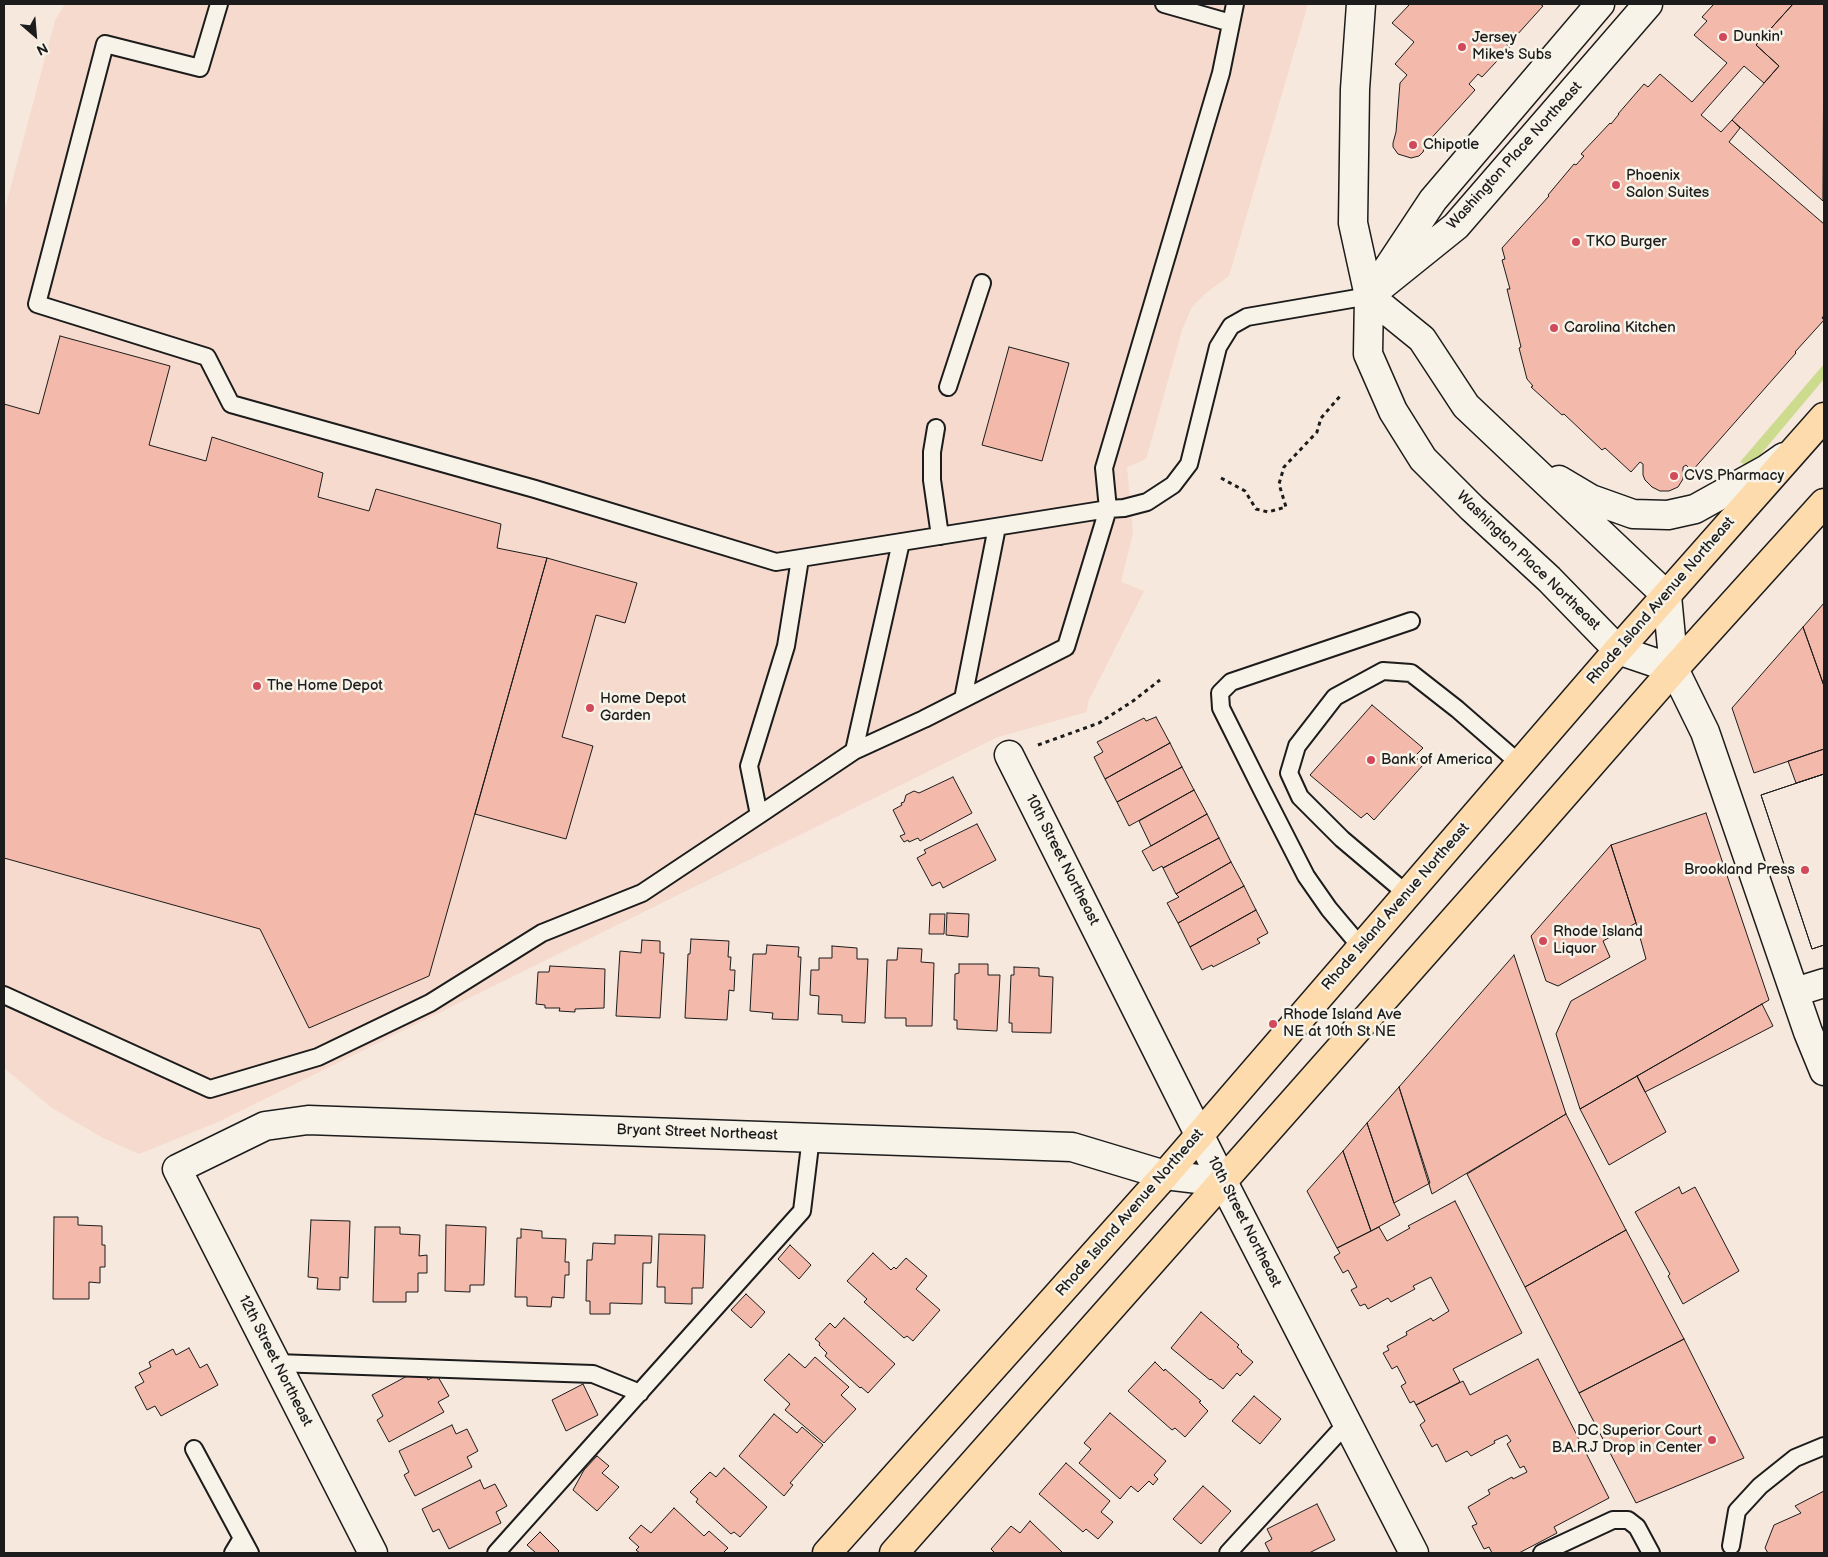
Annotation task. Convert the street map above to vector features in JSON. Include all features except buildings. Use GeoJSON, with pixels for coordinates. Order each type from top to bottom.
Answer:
{"type":"FeatureCollection","features":[{"type":"Feature","properties":{"kind":"main road","name":"Rhode Island Avenue Northeast"},"geometry":{"type":"LineString","coordinates":[[827,1553],[1165,1175],[1618,650],[1824,417]]}},
{"type":"Feature","properties":{"kind":"main road"},"geometry":{"type":"LineString","coordinates":[[894,1553],[1674,669],[1824,503]]}},
{"type":"Feature","properties":{"kind":"street","name":"Washington Place Northeast"},"geometry":{"type":"LineString","coordinates":[[1361,4],[1355,89],[1353,223],[1369,296],[1368,354],[1393,411],[1423,459],[1472,508],[1549,578],[1618,650],[1674,669]]}},
{"type":"Feature","properties":{"kind":"street","name":"Washington Place Northeast"},"geometry":{"type":"LineString","coordinates":[[1369,296],[1433,200],[1600,4]]}},
{"type":"Feature","properties":{"kind":"street","name":"Washington Place Northeast"},"geometry":{"type":"LineString","coordinates":[[1369,296],[1456,226],[1648,4]]}},
{"type":"Feature","properties":{"kind":"street"},"geometry":{"type":"LineString","coordinates":[[1369,296],[1422,340],[1466,406],[1667,596],[1674,669],[1705,732],[1808,1032],[1824,1071]]}},
{"type":"Feature","properties":{"kind":"street"},"geometry":{"type":"LineString","coordinates":[[1520,457],[1591,499],[1633,514],[1668,515],[1695,509],[1767,469],[1799,446]]}},
{"type":"Feature","properties":{"kind":"street","name":"10th Street Northeast"},"geometry":{"type":"LineString","coordinates":[[1009,755],[1222,1182],[1414,1553]]}},
{"type":"Feature","properties":{"kind":"street"},"geometry":{"type":"LineString","coordinates":[[1795,992],[1824,982]]}},
{"type":"Feature","properties":{"kind":"street","name":"Bryant Street Northeast"},"geometry":{"type":"LineString","coordinates":[[177,1169],[265,1126],[308,1120],[1072,1147],[1165,1175],[1222,1182]]}},
{"type":"Feature","properties":{"kind":"street","name":"12th Street Northeast"},"geometry":{"type":"LineString","coordinates":[[177,1169],[374,1553]]}},
{"type":"Feature","properties":{"kind":"lane"},"geometry":{"type":"LineString","coordinates":[[219,4],[200,68],[105,44],[37,304],[207,357],[231,404],[535,489],[776,562],[1124,508],[1147,502],[1173,485],[1189,464],[1218,347],[1231,326],[1247,317],[1369,296]]}},
{"type":"Feature","properties":{"kind":"lane"},"geometry":{"type":"LineString","coordinates":[[1164,4],[1231,23]]}},
{"type":"Feature","properties":{"kind":"lane"},"geometry":{"type":"LineString","coordinates":[[4,995],[210,1089],[318,1057],[430,1003],[542,933],[642,893],[854,751],[963,700],[1066,648],[1108,509],[1104,468],[1221,73],[1235,4]]}},
{"type":"Feature","properties":{"kind":"lane"},"geometry":{"type":"LineString","coordinates":[[948,387],[982,283]]}},
{"type":"Feature","properties":{"kind":"lane"},"geometry":{"type":"LineString","coordinates":[[936,428],[932,452],[932,480],[940,536]]}},
{"type":"Feature","properties":{"kind":"lane"},"geometry":{"type":"LineString","coordinates":[[963,700],[997,527]]}},
{"type":"Feature","properties":{"kind":"lane"},"geometry":{"type":"LineString","coordinates":[[854,751],[901,542]]}},
{"type":"Feature","properties":{"kind":"lane"},"geometry":{"type":"LineString","coordinates":[[759,815],[748,766],[786,646],[800,559]]}},
{"type":"Feature","properties":{"kind":"lane"},"geometry":{"type":"LineString","coordinates":[[1361,947],[1329,909],[1306,876],[1222,708],[1220,693],[1231,682],[1411,621]]}},
{"type":"Feature","properties":{"kind":"lane"},"geometry":{"type":"LineString","coordinates":[[1407,894],[1342,839],[1300,797],[1289,773],[1297,746],[1335,697],[1383,671],[1411,673],[1457,709],[1519,764]]}},
{"type":"Feature","properties":{"kind":"lane"},"geometry":{"type":"LineString","coordinates":[[496,1553],[802,1212],[811,1137]]}},
{"type":"Feature","properties":{"kind":"lane"},"geometry":{"type":"LineString","coordinates":[[276,1363],[594,1374],[640,1393]]}},
{"type":"Feature","properties":{"kind":"lane"},"geometry":{"type":"LineString","coordinates":[[1228,1553],[1347,1423]]}},
{"type":"Feature","properties":{"kind":"lane"},"geometry":{"type":"LineString","coordinates":[[1731,1546],[1737,1511],[1760,1486],[1795,1458],[1824,1446]]}},
{"type":"Feature","properties":{"kind":"lane"},"geometry":{"type":"LineString","coordinates":[[194,1449],[250,1553]]}},
{"type":"Feature","properties":{"kind":"lane"},"geometry":{"type":"LineString","coordinates":[[1542,1553],[1612,1520],[1628,1520],[1637,1527],[1651,1553]]}},
{"type":"Feature","properties":{"kind":"lane"},"geometry":{"type":"LineString","coordinates":[[232,1553],[242,1538]]}},
{"type":"Feature","properties":{"kind":"path"},"geometry":{"type":"LineString","coordinates":[[1221,478],[1244,491],[1256,508],[1268,512],[1286,507],[1279,484],[1284,466],[1317,432],[1321,418],[1342,394]]}},
{"type":"Feature","properties":{"kind":"path"},"geometry":{"type":"LineString","coordinates":[[1009,755],[1099,722],[1133,701],[1160,680]]}},
{"type":"Feature","properties":{"kind":"shaded area"},"geometry":{"type":"Polygon","coordinates":[[[65,4],[1308,4],[1229,276],[1206,293],[1192,307],[1182,330],[1146,459],[1127,467],[1133,533],[1121,582],[1144,591],[1088,702],[1087,712],[998,737],[218,1122],[139,1154],[103,1138],[52,1108],[4,1068],[4,212],[55,21],[65,4]]]}},
{"type":"Feature","properties":{"kind":"green space"},"geometry":{"type":"Polygon","coordinates":[[[1824,364],[1824,379],[1750,467],[1740,462],[1824,364]]]}},
{"type":"Feature","properties":{"kind":"place","name":"Dunkin'"},"geometry":{"type":"Point","coordinates":[1723,37]}},
{"type":"Feature","properties":{"kind":"place","name":"Jersey Mike's Subs"},"geometry":{"type":"Point","coordinates":[1462,47]}},
{"type":"Feature","properties":{"kind":"place","name":"Chipotle"},"geometry":{"type":"Point","coordinates":[1413,145]}},
{"type":"Feature","properties":{"kind":"place","name":"Phoenix Salon Suites"},"geometry":{"type":"Point","coordinates":[1616,185]}},
{"type":"Feature","properties":{"kind":"place","name":"TKO Burger"},"geometry":{"type":"Point","coordinates":[1576,242]}},
{"type":"Feature","properties":{"kind":"place","name":"Carolina Kitchen"},"geometry":{"type":"Point","coordinates":[1554,328]}},
{"type":"Feature","properties":{"kind":"place","name":"CVS Pharmacy"},"geometry":{"type":"Point","coordinates":[1674,476]}},
{"type":"Feature","properties":{"kind":"place","name":"The Home Depot"},"geometry":{"type":"Point","coordinates":[257,686]}},
{"type":"Feature","properties":{"kind":"place","name":"Home Depot Garden"},"geometry":{"type":"Point","coordinates":[590,708]}},
{"type":"Feature","properties":{"kind":"place","name":"Bank of America"},"geometry":{"type":"Point","coordinates":[1371,760]}},
{"type":"Feature","properties":{"kind":"place","name":"Brookland Press"},"geometry":{"type":"Point","coordinates":[1805,870]}},
{"type":"Feature","properties":{"kind":"place","name":"Rhode Island Liquor"},"geometry":{"type":"Point","coordinates":[1543,941]}},
{"type":"Feature","properties":{"kind":"place","name":"Rhode Island Ave NE at 10th St NE"},"geometry":{"type":"Point","coordinates":[1273,1024]}},
{"type":"Feature","properties":{"kind":"place","name":"DC Superior Court B.A.R.J Drop in Center"},"geometry":{"type":"Point","coordinates":[1712,1440]}}]}
